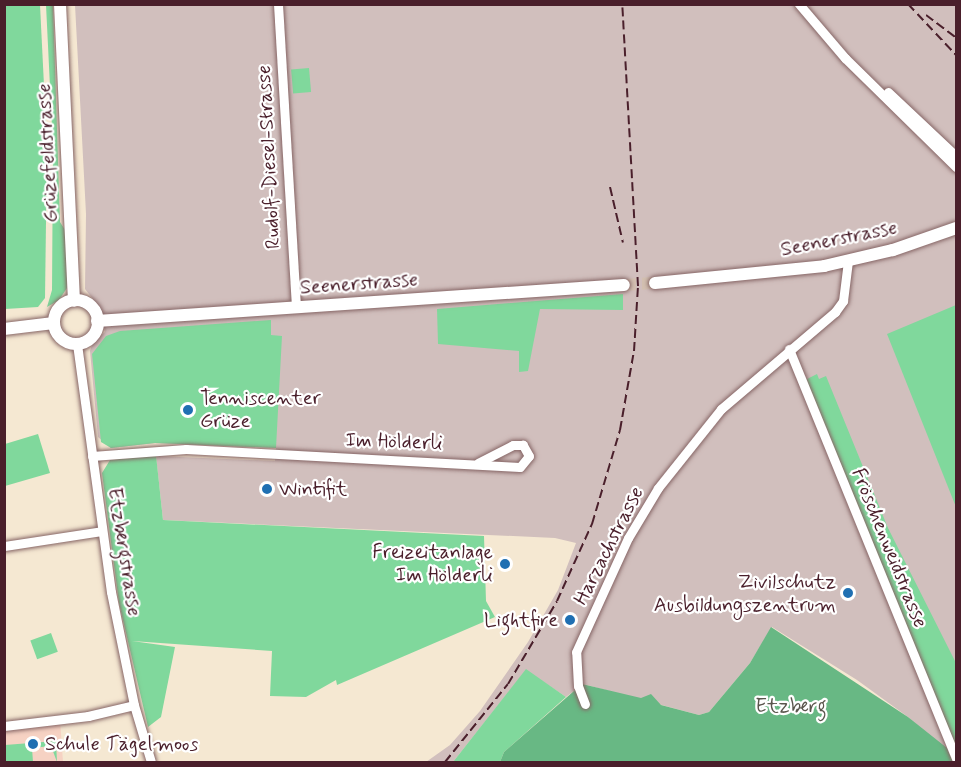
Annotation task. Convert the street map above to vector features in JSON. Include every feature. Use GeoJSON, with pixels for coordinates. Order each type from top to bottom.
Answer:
{"type":"FeatureCollection","features":[{"type":"Feature","properties":{"kind":"main road","name":"Grüzefeldstrasse"},"geometry":{"type":"LineString","coordinates":[[60,4],[74,301]]}},
{"type":"Feature","properties":{"kind":"main road","name":"Seenerstrasse"},"geometry":{"type":"LineString","coordinates":[[923,241],[957,221]]}},
{"type":"Feature","properties":{"kind":"main road","name":"Seenerstrasse"},"geometry":{"type":"LineString","coordinates":[[655,283],[738,277],[848,261],[923,241],[957,228]]}},
{"type":"Feature","properties":{"kind":"main road","name":"Seenerstrasse"},"geometry":{"type":"LineString","coordinates":[[97,321],[624,285]]}},
{"type":"Feature","properties":{"kind":"main road"},"geometry":{"type":"LineString","coordinates":[[74,301],[93,309],[97,321],[94,334],[77,344],[60,337],[54,323],[62,305],[74,301]]}},
{"type":"Feature","properties":{"kind":"main road"},"geometry":{"type":"LineString","coordinates":[[4,329],[54,323]]}},
{"type":"Feature","properties":{"kind":"street","name":"Rudolf-Diesel-Strasse"},"geometry":{"type":"LineString","coordinates":[[279,4],[296,308]]}},
{"type":"Feature","properties":{"kind":"street"},"geometry":{"type":"LineString","coordinates":[[799,4],[837,46],[957,156]]}},
{"type":"Feature","properties":{"kind":"street"},"geometry":{"type":"LineString","coordinates":[[837,46],[845,58],[957,167]]}},
{"type":"Feature","properties":{"kind":"street","name":"Harzachstrasse"},"geometry":{"type":"LineString","coordinates":[[585,704],[578,686],[576,652],[632,531],[692,441],[721,409],[789,349],[825,323],[843,301],[848,261]]}},
{"type":"Feature","properties":{"kind":"street","name":"Etzbergstrasse"},"geometry":{"type":"LineString","coordinates":[[77,344],[102,531],[134,705],[151,762]]}},
{"type":"Feature","properties":{"kind":"street","name":"Fröschenweidstrasse"},"geometry":{"type":"LineString","coordinates":[[789,349],[956,759]]}},
{"type":"Feature","properties":{"kind":"street","name":"Im Hölderli"},"geometry":{"type":"LineString","coordinates":[[93,456],[186,449],[520,467],[529,456],[523,445],[513,445],[478,463]]}},
{"type":"Feature","properties":{"kind":"street"},"geometry":{"type":"LineString","coordinates":[[4,546],[102,531]]}},
{"type":"Feature","properties":{"kind":"street"},"geometry":{"type":"LineString","coordinates":[[4,726],[88,716],[134,705]]}},
{"type":"Feature","properties":{"kind":"shaded area"},"geometry":{"type":"Polygon","coordinates":[[[75,5],[956,5],[956,759],[908,717],[857,680],[772,627],[750,663],[709,712],[699,715],[583,684],[566,697],[526,670],[453,762],[426,762],[450,745],[480,711],[528,642],[558,590],[576,543],[555,538],[163,520],[156,456],[275,461],[276,448],[155,443],[111,448],[98,437],[90,351],[93,342],[105,332],[100,308],[85,289],[86,214],[75,5]]]}},
{"type":"Feature","properties":{"kind":"shaded area","name":"Schule Tägelmoos"},"geometry":{"type":"Polygon","coordinates":[[[60,719],[63,762],[5,762],[4,726],[60,719]]]}},
{"type":"Feature","properties":{"kind":"green space"},"geometry":{"type":"Polygon","coordinates":[[[5,4],[40,5],[47,146],[45,298],[38,307],[5,309],[5,4]]]}},
{"type":"Feature","properties":{"kind":"green space"},"geometry":{"type":"Polygon","coordinates":[[[46,5],[53,5],[60,222],[65,230],[67,267],[67,288],[59,300],[47,307],[52,290],[53,148],[46,5]]]}},
{"type":"Feature","properties":{"kind":"green space"},"geometry":{"type":"Polygon","coordinates":[[[309,68],[311,92],[293,93],[291,70],[309,68]]]}},
{"type":"Feature","properties":{"kind":"green space"},"geometry":{"type":"Polygon","coordinates":[[[623,294],[623,310],[540,309],[528,371],[519,372],[519,351],[438,344],[437,309],[623,294]]]}},
{"type":"Feature","properties":{"kind":"green space"},"geometry":{"type":"Polygon","coordinates":[[[956,305],[956,507],[887,334],[956,305]]]}},
{"type":"Feature","properties":{"kind":"green space","name":"Tenniscenter Grüze"},"geometry":{"type":"Polygon","coordinates":[[[271,320],[271,335],[282,336],[276,448],[155,443],[111,448],[101,442],[92,354],[106,336],[120,331],[271,320]]]}},
{"type":"Feature","properties":{"kind":"green space"},"geometry":{"type":"Polygon","coordinates":[[[817,374],[819,379],[826,376],[888,528],[956,663],[956,759],[804,387],[807,379],[817,374]]]}},
{"type":"Feature","properties":{"kind":"green space"},"geometry":{"type":"Polygon","coordinates":[[[38,434],[50,473],[5,486],[5,444],[38,434]]]}},
{"type":"Feature","properties":{"kind":"green space"},"geometry":{"type":"Polygon","coordinates":[[[156,455],[163,520],[484,536],[486,601],[495,617],[337,685],[336,680],[306,697],[270,696],[272,651],[132,641],[175,647],[161,717],[148,727],[119,603],[102,473],[110,460],[156,455]]]}},
{"type":"Feature","properties":{"kind":"green space","name":"Etzberg"},"geometry":{"type":"Polygon","coordinates":[[[771,627],[908,717],[947,748],[953,762],[500,762],[504,752],[582,684],[641,698],[651,694],[661,705],[699,715],[709,712],[750,663],[771,627]]]}},
{"type":"Feature","properties":{"kind":"green space"},"geometry":{"type":"Polygon","coordinates":[[[51,633],[58,652],[37,659],[30,641],[51,633]]]}},
{"type":"Feature","properties":{"kind":"green space"},"geometry":{"type":"Polygon","coordinates":[[[526,669],[566,697],[504,752],[500,762],[453,762],[526,669]]]}},
{"type":"Feature","properties":{"kind":"green space"},"geometry":{"type":"Polygon","coordinates":[[[56,741],[57,762],[51,746],[32,748],[33,762],[5,762],[5,745],[56,741]]]}},
{"type":"Feature","properties":{"kind":"tunnel"},"geometry":{"type":"LineString","coordinates":[[624,285],[655,283]]}},
{"type":"Feature","properties":{"kind":"railway"},"geometry":{"type":"LineString","coordinates":[[445,762],[508,684],[557,601],[592,524],[620,430],[634,351],[638,286],[622,4]]}},
{"type":"Feature","properties":{"kind":"railway"},"geometry":{"type":"LineString","coordinates":[[908,4],[956,55]]}},
{"type":"Feature","properties":{"kind":"railway"},"geometry":{"type":"LineString","coordinates":[[926,15],[956,38]]}},
{"type":"Feature","properties":{"kind":"railway"},"geometry":{"type":"LineString","coordinates":[[610,187],[623,243]]}},
{"type":"Feature","properties":{"kind":"place","name":"Tenniscenter Grüze"},"geometry":{"type":"Point","coordinates":[188,410]}},
{"type":"Feature","properties":{"kind":"place","name":"Wintifit"},"geometry":{"type":"Point","coordinates":[267,489]}},
{"type":"Feature","properties":{"kind":"place","name":"Freizeitanlage Im Hölderli"},"geometry":{"type":"Point","coordinates":[505,564]}},
{"type":"Feature","properties":{"kind":"place","name":"Zivilschutz Ausbildungszentrum"},"geometry":{"type":"Point","coordinates":[848,593]}},
{"type":"Feature","properties":{"kind":"place","name":"Lightfire"},"geometry":{"type":"Point","coordinates":[570,620]}},
{"type":"Feature","properties":{"kind":"place","name":"Schule Tägelmoos"},"geometry":{"type":"Point","coordinates":[33,744]}}]}
